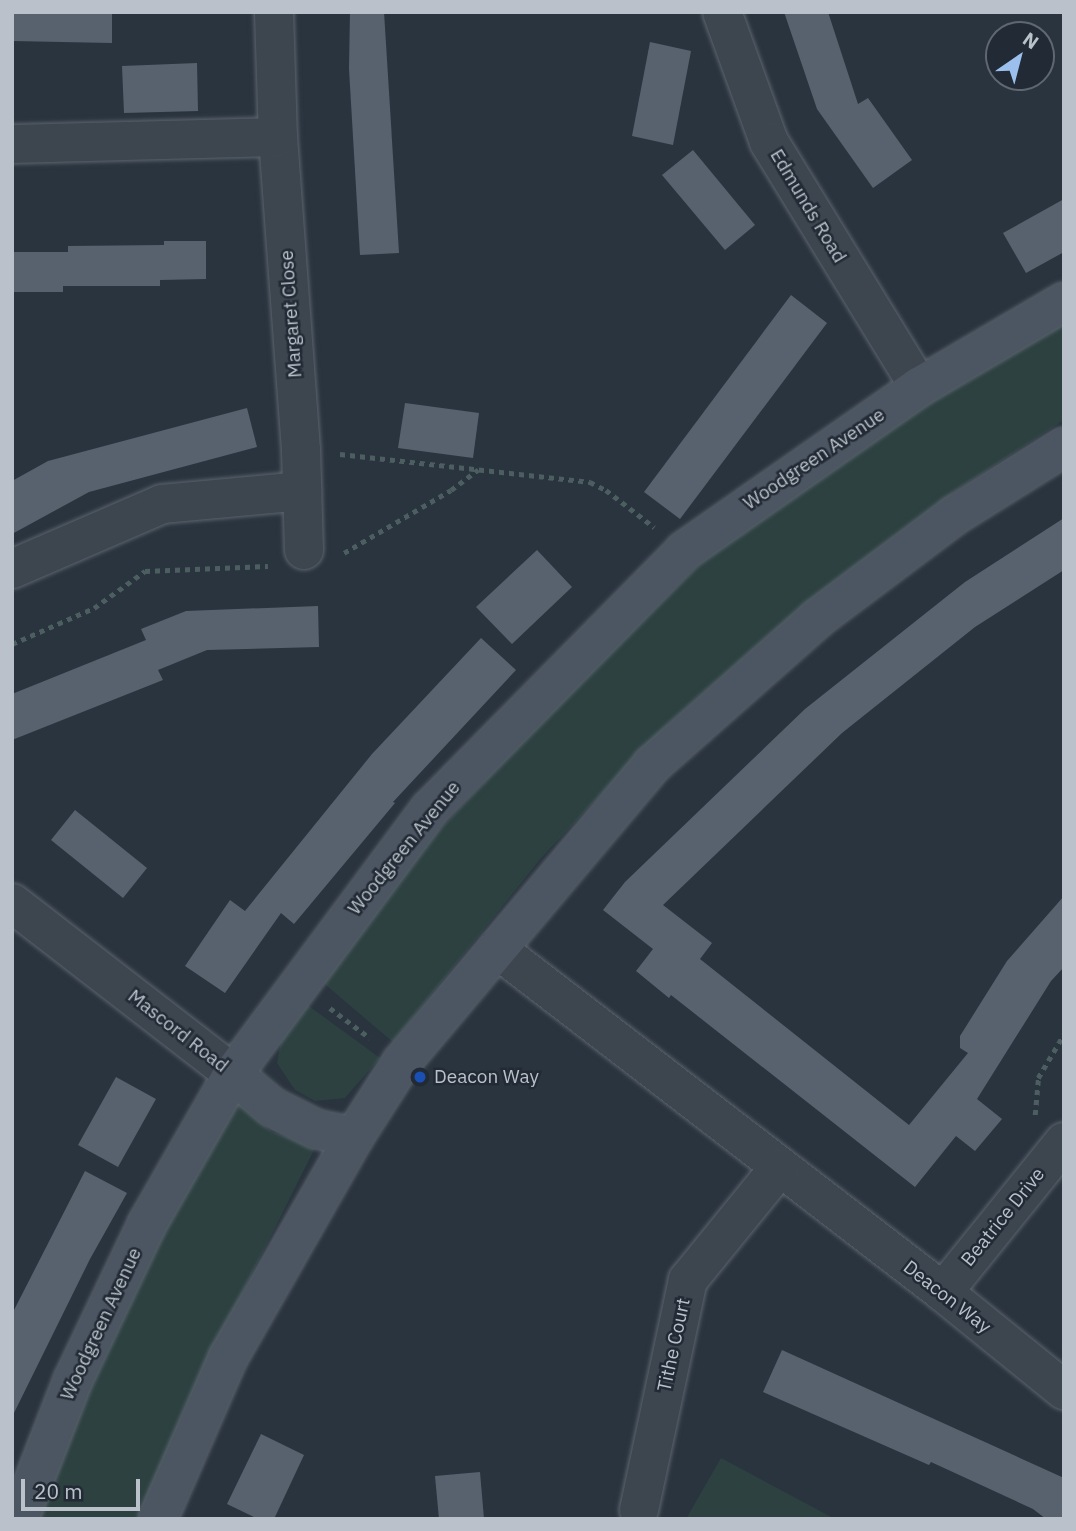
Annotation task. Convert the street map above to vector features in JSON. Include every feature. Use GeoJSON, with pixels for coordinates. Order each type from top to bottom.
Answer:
{"type":"FeatureCollection","features":[{"type":"Feature","properties":{"kind":"street","name":"Margaret Close"},"geometry":{"type":"LineString","coordinates":[[274,12],[278,137],[307,557]]}},
{"type":"Feature","properties":{"kind":"street","name":"Edmunds Road"},"geometry":{"type":"LineString","coordinates":[[722,12],[769,142],[919,387]]}},
{"type":"Feature","properties":{"kind":"street"},"geometry":{"type":"LineString","coordinates":[[12,144],[278,137]]}},
{"type":"Feature","properties":{"kind":"street","name":"Woodgreen Avenue"},"geometry":{"type":"LineString","coordinates":[[19,1519],[73,1380],[141,1236],[233,1074],[430,809],[684,551],[919,387],[1064,302]]}},
{"type":"Feature","properties":{"kind":"street"},"geometry":{"type":"LineString","coordinates":[[158,1519],[228,1358],[354,1137],[402,1062],[652,765],[829,610],[955,515],[1064,447]]}},
{"type":"Feature","properties":{"kind":"street"},"geometry":{"type":"LineString","coordinates":[[12,569],[162,504],[302,491]]}},
{"type":"Feature","properties":{"kind":"street","name":"Mascord Road"},"geometry":{"type":"LineString","coordinates":[[12,903],[272,1107],[316,1129],[354,1137]]}},
{"type":"Feature","properties":{"kind":"street","name":"Deacon Way"},"geometry":{"type":"LineString","coordinates":[[497,949],[943,1292],[1064,1390]]}},
{"type":"Feature","properties":{"kind":"street","name":"Beatrice Drive"},"geometry":{"type":"LineString","coordinates":[[943,1292],[1049,1132]]}},
{"type":"Feature","properties":{"kind":"street","name":"Tithe Court"},"geometry":{"type":"LineString","coordinates":[[639,1510],[688,1280],[779,1168]]}},
{"type":"Feature","properties":{"kind":"path"},"geometry":{"type":"LineString","coordinates":[[301,450],[590,482],[606,490],[684,551]]}},
{"type":"Feature","properties":{"kind":"path"},"geometry":{"type":"LineString","coordinates":[[12,644],[94,608],[145,571],[307,557],[451,490],[478,470]]}},
{"type":"Feature","properties":{"kind":"path"},"geometry":{"type":"LineString","coordinates":[[298,985],[402,1062]]}},
{"type":"Feature","properties":{"kind":"path"},"geometry":{"type":"LineString","coordinates":[[1049,1132],[1038,1078],[1064,1034]]}},
{"type":"Feature","properties":{"kind":"green space"},"geometry":{"type":"Polygon","coordinates":[[[1064,313],[1064,420],[955,491],[810,600],[669,723],[542,857],[393,1042],[320,980],[438,831],[553,709],[700,564],[937,388],[1064,313]]]}},
{"type":"Feature","properties":{"kind":"green space"},"geometry":{"type":"Polygon","coordinates":[[[306,1004],[380,1058],[345,1098],[315,1101],[295,1090],[277,1063],[281,1040],[306,1004]]]}},
{"type":"Feature","properties":{"kind":"green space"},"geometry":{"type":"Polygon","coordinates":[[[234,1100],[272,1132],[316,1146],[186,1405],[140,1519],[32,1519],[47,1478],[158,1241],[234,1100]]]}},
{"type":"Feature","properties":{"kind":"green space"},"geometry":{"type":"Polygon","coordinates":[[[721,1458],[835,1519],[686,1519],[721,1458]]]}},
{"type":"Feature","properties":{"kind":"building"},"geometry":{"type":"Polygon","coordinates":[[[12,12],[112,12],[112,43],[12,41],[12,12]]]}},
{"type":"Feature","properties":{"kind":"building"},"geometry":{"type":"Polygon","coordinates":[[[350,12],[384,12],[399,253],[360,255],[349,69],[350,12]]]}},
{"type":"Feature","properties":{"kind":"building"},"geometry":{"type":"Polygon","coordinates":[[[784,12],[828,12],[858,104],[868,98],[912,160],[873,188],[817,109],[784,12]]]}},
{"type":"Feature","properties":{"kind":"building"},"geometry":{"type":"Polygon","coordinates":[[[650,42],[691,51],[673,145],[632,136],[650,42]]]}},
{"type":"Feature","properties":{"kind":"building"},"geometry":{"type":"Polygon","coordinates":[[[197,63],[198,111],[124,113],[122,66],[197,63]]]}},
{"type":"Feature","properties":{"kind":"building"},"geometry":{"type":"Polygon","coordinates":[[[693,150],[755,225],[725,250],[662,175],[693,150]]]}},
{"type":"Feature","properties":{"kind":"building"},"geometry":{"type":"Polygon","coordinates":[[[1064,199],[1064,252],[1026,273],[1003,233],[1064,199]]]}},
{"type":"Feature","properties":{"kind":"building"},"geometry":{"type":"Polygon","coordinates":[[[164,241],[206,241],[206,279],[160,280],[160,286],[63,286],[63,292],[12,292],[12,252],[68,252],[68,246],[164,245],[164,241]]]}},
{"type":"Feature","properties":{"kind":"building"},"geometry":{"type":"Polygon","coordinates":[[[791,295],[827,323],[680,519],[644,492],[791,295]]]}},
{"type":"Feature","properties":{"kind":"building"},"geometry":{"type":"Polygon","coordinates":[[[405,403],[479,413],[473,458],[398,448],[405,403]]]}},
{"type":"Feature","properties":{"kind":"building"},"geometry":{"type":"Polygon","coordinates":[[[247,408],[257,447],[89,492],[12,534],[12,481],[48,461],[247,408]]]}},
{"type":"Feature","properties":{"kind":"building"},"geometry":{"type":"Polygon","coordinates":[[[1064,518],[1064,570],[975,627],[842,733],[663,905],[712,943],[700,959],[909,1125],[968,1053],[960,1048],[960,1036],[1007,961],[1064,896],[1064,967],[1051,981],[977,1099],[1002,1119],[975,1151],[956,1136],[915,1187],[671,995],[669,998],[636,971],[653,949],[603,910],[625,882],[805,709],[965,582],[1064,518]]]}},
{"type":"Feature","properties":{"kind":"building"},"geometry":{"type":"Polygon","coordinates":[[[537,550],[572,587],[512,644],[476,607],[537,550]]]}},
{"type":"Feature","properties":{"kind":"building"},"geometry":{"type":"Polygon","coordinates":[[[318,606],[319,647],[207,650],[158,670],[163,680],[12,740],[12,694],[146,640],[141,629],[186,611],[318,606]]]}},
{"type":"Feature","properties":{"kind":"building"},"geometry":{"type":"Polygon","coordinates":[[[481,638],[516,670],[393,802],[395,803],[294,924],[281,913],[225,993],[185,966],[230,900],[245,911],[372,754],[481,638]]]}},
{"type":"Feature","properties":{"kind":"building"},"geometry":{"type":"Polygon","coordinates":[[[75,810],[147,868],[123,898],[51,840],[75,810]]]}},
{"type":"Feature","properties":{"kind":"building"},"geometry":{"type":"Polygon","coordinates":[[[116,1077],[156,1099],[118,1167],[78,1145],[116,1077]]]}},
{"type":"Feature","properties":{"kind":"building"},"geometry":{"type":"Polygon","coordinates":[[[85,1171],[127,1193],[90,1259],[12,1417],[12,1314],[85,1171]]]}},
{"type":"Feature","properties":{"kind":"building"},"geometry":{"type":"Polygon","coordinates":[[[782,1350],[1064,1478],[1064,1519],[1046,1519],[1033,1509],[931,1462],[929,1465],[763,1392],[782,1350]]]}},
{"type":"Feature","properties":{"kind":"building"},"geometry":{"type":"Polygon","coordinates":[[[261,1434],[304,1455],[274,1519],[258,1519],[227,1504],[261,1434]]]}},
{"type":"Feature","properties":{"kind":"building"},"geometry":{"type":"Polygon","coordinates":[[[480,1472],[484,1519],[439,1519],[435,1476],[480,1472]]]}},
{"type":"Feature","properties":{"kind":"place","name":"Deacon Way"},"geometry":{"type":"Point","coordinates":[420,1077]}}]}
